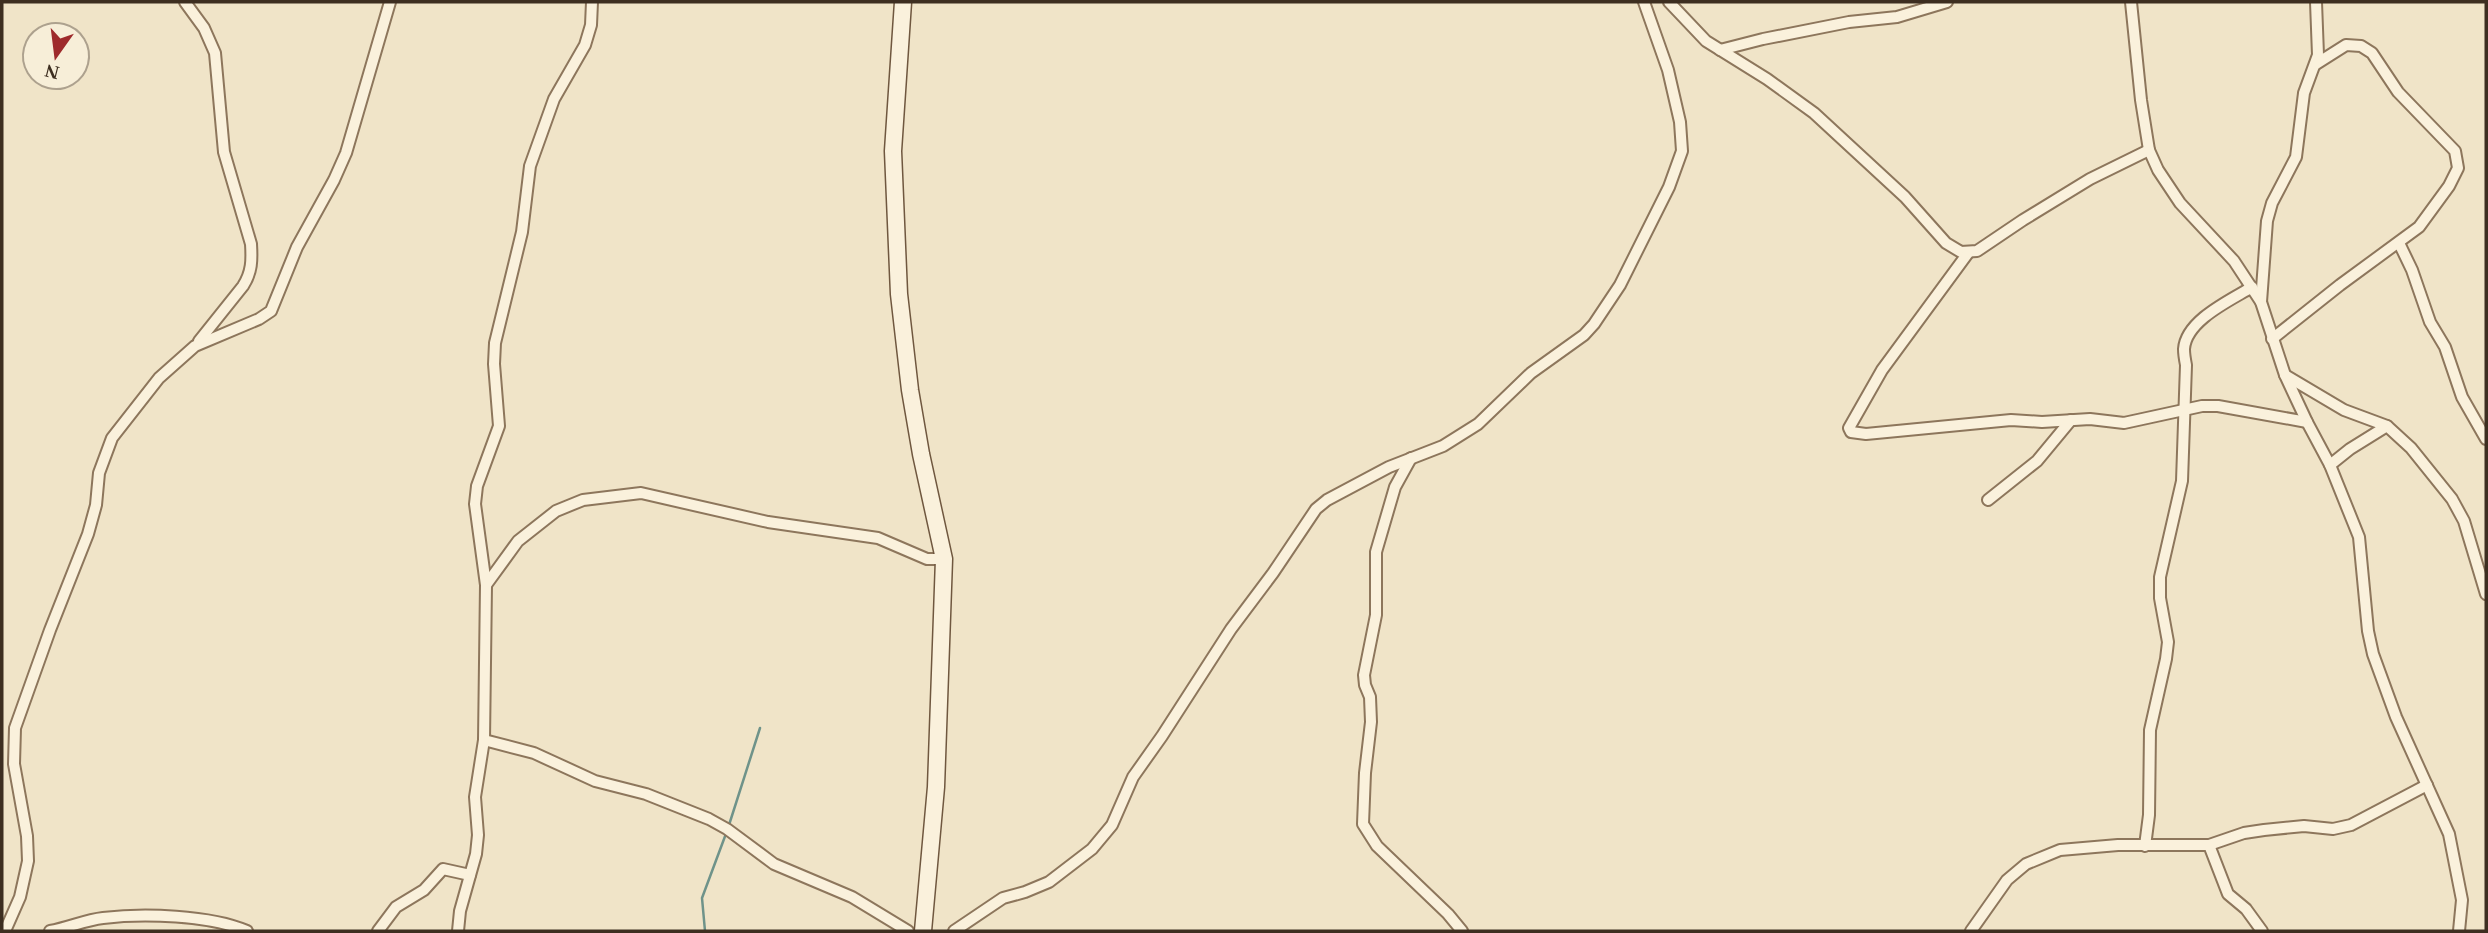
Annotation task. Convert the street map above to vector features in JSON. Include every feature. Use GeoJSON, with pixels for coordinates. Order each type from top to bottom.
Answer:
{"type":"FeatureCollection","features":[{"type":"Feature","properties":{"kind":"street"},"geometry":{"type":"LineString","coordinates":[[5,931],[20,897],[28,862],[27,836],[13,737],[88,534],[96,505],[99,473],[112,438],[159,378],[195,346],[243,286],[248,278],[252,259],[251,244],[224,152],[215,53],[204,28],[185,2]]}},
{"type":"Feature","properties":{"kind":"street"},"geometry":{"type":"LineString","coordinates":[[195,346],[267,315],[275,305],[298,247],[334,180],[345,153],[390,2]]}},
{"type":"Feature","properties":{"kind":"street"},"geometry":{"type":"LineString","coordinates":[[458,931],[462,901],[477,848],[475,797],[484,740],[486,585],[475,503],[477,486],[499,426],[495,343],[523,232],[530,166],[554,99],[585,45],[591,25],[592,2]]}},
{"type":"Feature","properties":{"kind":"street"},"geometry":{"type":"LineString","coordinates":[[904,2],[892,151],[899,294],[916,428],[944,559],[936,787],[923,931]]}},
{"type":"Feature","properties":{"kind":"street"},"geometry":{"type":"LineString","coordinates":[[954,931],[1003,898],[1049,882],[1092,849],[1112,825],[1133,777],[1231,629],[1316,509],[1348,489],[1411,458],[1443,446],[1478,424],[1531,373],[1584,335],[1598,318],[1620,285],[1669,187],[1682,151],[1680,122],[1668,70],[1644,2]]}},
{"type":"Feature","properties":{"kind":"street"},"geometry":{"type":"LineString","coordinates":[[1669,2],[1706,41],[1767,79],[1814,113],[1905,197],[1947,243],[1961,252],[1968,253]]}},
{"type":"Feature","properties":{"kind":"street"},"geometry":{"type":"LineString","coordinates":[[1720,50],[1849,22],[1898,18],[1947,2]]}},
{"type":"Feature","properties":{"kind":"street"},"geometry":{"type":"LineString","coordinates":[[2131,2],[2149,150],[2165,181],[2180,202],[2234,261],[2261,302],[2285,375],[2306,422],[2330,465],[2359,537],[2368,631],[2379,676],[2449,834],[2462,900],[2459,931]]}},
{"type":"Feature","properties":{"kind":"street"},"geometry":{"type":"LineString","coordinates":[[2261,302],[2267,221],[2272,202],[2295,157],[2306,81],[2316,64],[2319,46],[2316,2]]}},
{"type":"Feature","properties":{"kind":"street"},"geometry":{"type":"LineString","coordinates":[[2272,339],[2418,227],[2449,186],[2458,168],[2458,156],[2398,92],[2372,52],[2352,45],[2342,46],[2316,64]]}},
{"type":"Feature","properties":{"kind":"street"},"geometry":{"type":"LineString","coordinates":[[2149,150],[2090,178],[1987,245],[1968,253],[1882,370],[1849,428],[1851,432],[1866,434],[2011,421],[2090,419],[2124,423],[2202,406],[2217,406],[2306,422]]}},
{"type":"Feature","properties":{"kind":"street"},"geometry":{"type":"LineString","coordinates":[[2399,243],[2412,270],[2430,323],[2445,347],[2462,397],[2486,439]]}},
{"type":"Feature","properties":{"kind":"street"},"geometry":{"type":"LineString","coordinates":[[2145,845],[2150,815],[2150,730],[2168,642],[2160,598],[2160,577],[2182,481],[2184,347],[2189,333],[2206,314],[2252,287]]}},
{"type":"Feature","properties":{"kind":"street"},"geometry":{"type":"LineString","coordinates":[[2285,375],[2344,411],[2387,426],[2411,448],[2452,499],[2464,521],[2486,594]]}},
{"type":"Feature","properties":{"kind":"street"},"geometry":{"type":"LineString","coordinates":[[1988,500],[2037,461],[2071,420]]}},
{"type":"Feature","properties":{"kind":"street"},"geometry":{"type":"LineString","coordinates":[[2330,465],[2387,426]]}},
{"type":"Feature","properties":{"kind":"street"},"geometry":{"type":"LineString","coordinates":[[1411,458],[1395,487],[1376,552],[1376,615],[1364,675],[1370,697],[1371,722],[1363,824],[1377,846],[1429,895],[1462,931]]}},
{"type":"Feature","properties":{"kind":"street"},"geometry":{"type":"LineString","coordinates":[[486,585],[518,541],[556,511],[583,500],[641,493],[768,522],[878,538],[927,559],[944,559]]}},
{"type":"Feature","properties":{"kind":"street"},"geometry":{"type":"LineString","coordinates":[[484,740],[534,753],[578,774],[646,794],[709,819],[774,864],[852,897],[908,931]]}},
{"type":"Feature","properties":{"kind":"street"},"geometry":{"type":"LineString","coordinates":[[1971,931],[2007,880],[2026,864],[2060,850],[2118,845],[2209,845],[2244,833],[2264,830],[2304,826],[2333,829],[2351,825],[2427,785]]}},
{"type":"Feature","properties":{"kind":"street"},"geometry":{"type":"LineString","coordinates":[[2209,845],[2228,894],[2246,909],[2262,931]]}},
{"type":"Feature","properties":{"kind":"street"},"geometry":{"type":"LineString","coordinates":[[378,931],[396,906],[420,893],[443,869],[470,875]]}},
{"type":"Feature","properties":{"kind":"street"},"geometry":{"type":"LineString","coordinates":[[50,931],[102,918],[181,917],[213,921],[247,931]]}},
{"type":"Feature","properties":{"kind":"street"},"geometry":{"type":"LineString","coordinates":[[102,918],[102,931]]}},
{"type":"Feature","properties":{"kind":"waterway"},"geometry":{"type":"LineString","coordinates":[[729,825],[760,728]]}},
{"type":"Feature","properties":{"kind":"waterway"},"geometry":{"type":"LineString","coordinates":[[705,931],[702,898],[727,831]]}}]}
